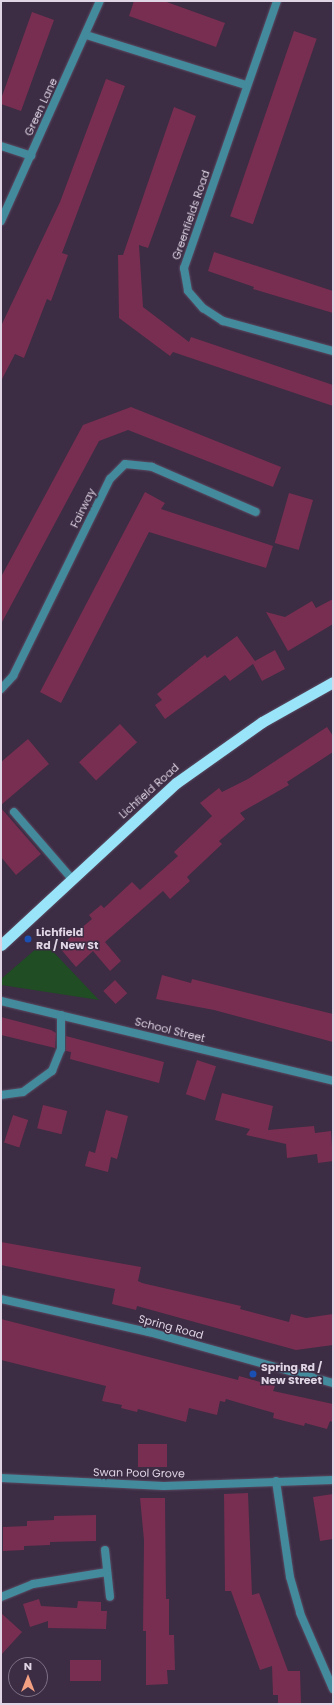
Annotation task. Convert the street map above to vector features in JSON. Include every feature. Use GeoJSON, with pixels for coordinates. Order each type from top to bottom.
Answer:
{"type":"FeatureCollection","features":[{"type":"Feature","properties":{"kind":"highway","name":"Lichfield Road"},"geometry":{"type":"LineString","coordinates":[[1,945],[176,783],[210,757],[262,722],[333,682]]}},
{"type":"Feature","properties":{"kind":"street","name":"Green Lane"},"geometry":{"type":"LineString","coordinates":[[1,221],[100,1]]}},
{"type":"Feature","properties":{"kind":"street","name":"Greenfields Road"},"geometry":{"type":"LineString","coordinates":[[277,1],[246,85],[184,268],[188,291],[202,308],[222,321],[333,351]]}},
{"type":"Feature","properties":{"kind":"street"},"geometry":{"type":"LineString","coordinates":[[86,35],[246,85]]}},
{"type":"Feature","properties":{"kind":"street"},"geometry":{"type":"LineString","coordinates":[[1,146],[31,156]]}},
{"type":"Feature","properties":{"kind":"street","name":"Fairway"},"geometry":{"type":"LineString","coordinates":[[1,689],[13,676],[110,479],[125,464],[152,467],[256,512]]}},
{"type":"Feature","properties":{"kind":"street"},"geometry":{"type":"LineString","coordinates":[[14,812],[72,879]]}},
{"type":"Feature","properties":{"kind":"street","name":"School Street"},"geometry":{"type":"LineString","coordinates":[[1,1001],[333,1081]]}},
{"type":"Feature","properties":{"kind":"street"},"geometry":{"type":"LineString","coordinates":[[1,1096],[23,1092],[52,1071],[61,1049],[61,1015]]}},
{"type":"Feature","properties":{"kind":"street","name":"Spring Road"},"geometry":{"type":"LineString","coordinates":[[1,1299],[149,1332],[333,1383]]}},
{"type":"Feature","properties":{"kind":"street","name":"Swan Pool Grove"},"geometry":{"type":"LineString","coordinates":[[1,1478],[164,1486],[333,1480]]}},
{"type":"Feature","properties":{"kind":"street"},"geometry":{"type":"LineString","coordinates":[[276,1481],[290,1577],[300,1613],[333,1689]]}},
{"type":"Feature","properties":{"kind":"street"},"geometry":{"type":"LineString","coordinates":[[105,1550],[110,1597]]}},
{"type":"Feature","properties":{"kind":"street"},"geometry":{"type":"LineString","coordinates":[[1,1596],[34,1584],[107,1572]]}},
{"type":"Feature","properties":{"kind":"green space"},"geometry":{"type":"Polygon","coordinates":[[[44,942],[99,1000],[1,985],[1,979],[44,942]]]}},
{"type":"Feature","properties":{"kind":"building"},"geometry":{"type":"Polygon","coordinates":[[[134,1],[164,1],[225,23],[216,47],[129,16],[134,1]]]}},
{"type":"Feature","properties":{"kind":"building"},"geometry":{"type":"Polygon","coordinates":[[[32,12],[54,20],[21,111],[1,104],[1,99],[32,12]]]}},
{"type":"Feature","properties":{"kind":"building"},"geometry":{"type":"Polygon","coordinates":[[[294,31],[317,39],[253,224],[230,216],[294,31]]]}},
{"type":"Feature","properties":{"kind":"building"},"geometry":{"type":"Polygon","coordinates":[[[106,79],[125,86],[62,253],[68,255],[51,301],[47,299],[24,358],[15,354],[1,381],[1,326],[60,202],[106,79]]]}},
{"type":"Feature","properties":{"kind":"building"},"geometry":{"type":"Polygon","coordinates":[[[174,107],[196,116],[148,248],[139,245],[143,307],[189,342],[191,337],[333,385],[333,406],[173,352],[170,356],[119,318],[118,255],[123,255],[174,107]]]}},
{"type":"Feature","properties":{"kind":"building"},"geometry":{"type":"Polygon","coordinates":[[[214,252],[333,291],[333,313],[253,289],[254,287],[208,271],[214,252]]]}},
{"type":"Feature","properties":{"kind":"building"},"geometry":{"type":"Polygon","coordinates":[[[131,407],[281,467],[273,487],[128,430],[99,441],[1,624],[1,577],[83,425],[131,407]]]}},
{"type":"Feature","properties":{"kind":"building"},"geometry":{"type":"Polygon","coordinates":[[[145,492],[165,503],[161,509],[273,546],[266,568],[149,532],[61,703],[40,692],[145,492]]]}},
{"type":"Feature","properties":{"kind":"building"},"geometry":{"type":"Polygon","coordinates":[[[289,493],[313,500],[299,550],[275,543],[289,493]]]}},
{"type":"Feature","properties":{"kind":"building"},"geometry":{"type":"Polygon","coordinates":[[[333,599],[333,624],[288,651],[266,612],[285,617],[312,601],[316,608],[333,599]]]}},
{"type":"Feature","properties":{"kind":"building"},"geometry":{"type":"Polygon","coordinates":[[[237,636],[255,661],[275,650],[285,669],[262,681],[253,664],[230,681],[225,675],[165,719],[155,705],[162,700],[157,694],[205,655],[207,658],[237,636]]]}},
{"type":"Feature","properties":{"kind":"building"},"geometry":{"type":"Polygon","coordinates":[[[120,724],[137,742],[96,780],[79,762],[120,724]]]}},
{"type":"Feature","properties":{"kind":"building"},"geometry":{"type":"Polygon","coordinates":[[[327,727],[333,736],[333,752],[287,782],[289,785],[240,813],[245,819],[219,841],[222,844],[187,877],[190,881],[170,899],[163,891],[105,942],[121,961],[110,971],[93,951],[76,967],[59,947],[92,919],[89,915],[101,905],[104,908],[132,882],[140,890],[178,856],[174,852],[212,816],[200,803],[219,788],[222,792],[248,779],[327,727]]]}},
{"type":"Feature","properties":{"kind":"building"},"geometry":{"type":"Polygon","coordinates":[[[28,739],[49,764],[1,805],[1,762],[28,739]]]}},
{"type":"Feature","properties":{"kind":"building"},"geometry":{"type":"Polygon","coordinates":[[[1,808],[41,854],[16,875],[1,857],[1,808]]]}},
{"type":"Feature","properties":{"kind":"building"},"geometry":{"type":"Polygon","coordinates":[[[162,975],[191,983],[192,979],[333,1014],[333,1042],[214,1010],[156,999],[162,975]]]}},
{"type":"Feature","properties":{"kind":"building"},"geometry":{"type":"Polygon","coordinates":[[[115,980],[127,993],[116,1004],[103,991],[115,980]]]}},
{"type":"Feature","properties":{"kind":"building"},"geometry":{"type":"Polygon","coordinates":[[[1,1017],[51,1030],[56,1033],[55,1048],[1,1035],[1,1017]]]}},
{"type":"Feature","properties":{"kind":"building"},"geometry":{"type":"Polygon","coordinates":[[[66,1036],[164,1062],[159,1083],[70,1059],[71,1052],[66,1051],[66,1036]]]}},
{"type":"Feature","properties":{"kind":"building"},"geometry":{"type":"Polygon","coordinates":[[[197,1060],[216,1066],[205,1100],[186,1094],[197,1060]]]}},
{"type":"Feature","properties":{"kind":"building"},"geometry":{"type":"Polygon","coordinates":[[[222,1093],[273,1106],[268,1130],[314,1126],[315,1133],[331,1131],[333,1161],[318,1163],[317,1154],[287,1158],[286,1144],[246,1135],[250,1129],[215,1120],[222,1093]]]}},
{"type":"Feature","properties":{"kind":"building"},"geometry":{"type":"Polygon","coordinates":[[[43,1105],[67,1111],[61,1134],[37,1128],[43,1105]]]}},
{"type":"Feature","properties":{"kind":"building"},"geometry":{"type":"Polygon","coordinates":[[[106,1110],[128,1116],[117,1159],[111,1157],[108,1172],[85,1166],[89,1151],[95,1153],[106,1110]]]}},
{"type":"Feature","properties":{"kind":"building"},"geometry":{"type":"Polygon","coordinates":[[[13,1115],[28,1120],[19,1148],[4,1143],[13,1115]]]}},
{"type":"Feature","properties":{"kind":"building"},"geometry":{"type":"Polygon","coordinates":[[[1,1242],[141,1267],[138,1281],[142,1283],[241,1306],[240,1309],[289,1322],[291,1314],[306,1318],[333,1314],[333,1345],[296,1350],[137,1306],[136,1310],[112,1304],[115,1289],[1,1265],[1,1242]]]}},
{"type":"Feature","properties":{"kind":"building"},"geometry":{"type":"Polygon","coordinates":[[[1,1319],[238,1380],[239,1376],[275,1386],[273,1391],[333,1404],[333,1422],[330,1421],[327,1429],[305,1423],[304,1426],[273,1418],[274,1413],[226,1399],[225,1402],[220,1401],[217,1415],[189,1408],[186,1422],[138,1409],[137,1412],[121,1408],[122,1405],[102,1401],[106,1386],[1,1360],[1,1319]]]}},
{"type":"Feature","properties":{"kind":"building"},"geometry":{"type":"Polygon","coordinates":[[[138,1444],[167,1444],[167,1467],[138,1467],[138,1444]]]}},
{"type":"Feature","properties":{"kind":"building"},"geometry":{"type":"Polygon","coordinates":[[[248,1493],[252,1595],[259,1593],[288,1671],[300,1671],[301,1704],[278,1704],[278,1695],[273,1695],[272,1666],[260,1670],[231,1591],[225,1591],[224,1494],[248,1493]]]}},
{"type":"Feature","properties":{"kind":"building"},"geometry":{"type":"Polygon","coordinates":[[[333,1494],[333,1539],[320,1541],[313,1497],[333,1494]]]}},
{"type":"Feature","properties":{"kind":"building"},"geometry":{"type":"Polygon","coordinates":[[[140,1498],[165,1498],[166,1599],[169,1599],[169,1635],[174,1635],[175,1670],[167,1670],[168,1684],[146,1685],[146,1631],[143,1631],[144,1540],[140,1498]]]}},
{"type":"Feature","properties":{"kind":"building"},"geometry":{"type":"Polygon","coordinates":[[[96,1515],[96,1541],[50,1542],[50,1545],[24,1546],[24,1550],[3,1551],[3,1527],[27,1526],[27,1521],[54,1520],[54,1516],[96,1515]]]}},
{"type":"Feature","properties":{"kind":"building"},"geometry":{"type":"Polygon","coordinates":[[[39,1599],[41,1606],[77,1608],[78,1601],[101,1602],[101,1611],[107,1611],[106,1629],[48,1628],[48,1621],[30,1627],[23,1604],[39,1599]]]}},
{"type":"Feature","properties":{"kind":"building"},"geometry":{"type":"Polygon","coordinates":[[[1,1613],[22,1632],[1,1655],[1,1613]]]}},
{"type":"Feature","properties":{"kind":"building"},"geometry":{"type":"Polygon","coordinates":[[[70,1660],[101,1660],[101,1681],[70,1681],[70,1660]]]}},
{"type":"Feature","properties":{"kind":"place","name":"Lichfield Rd / New St"},"geometry":{"type":"Point","coordinates":[28,939]}},
{"type":"Feature","properties":{"kind":"place","name":"Spring Rd / New Street"},"geometry":{"type":"Point","coordinates":[253,1374]}}]}
